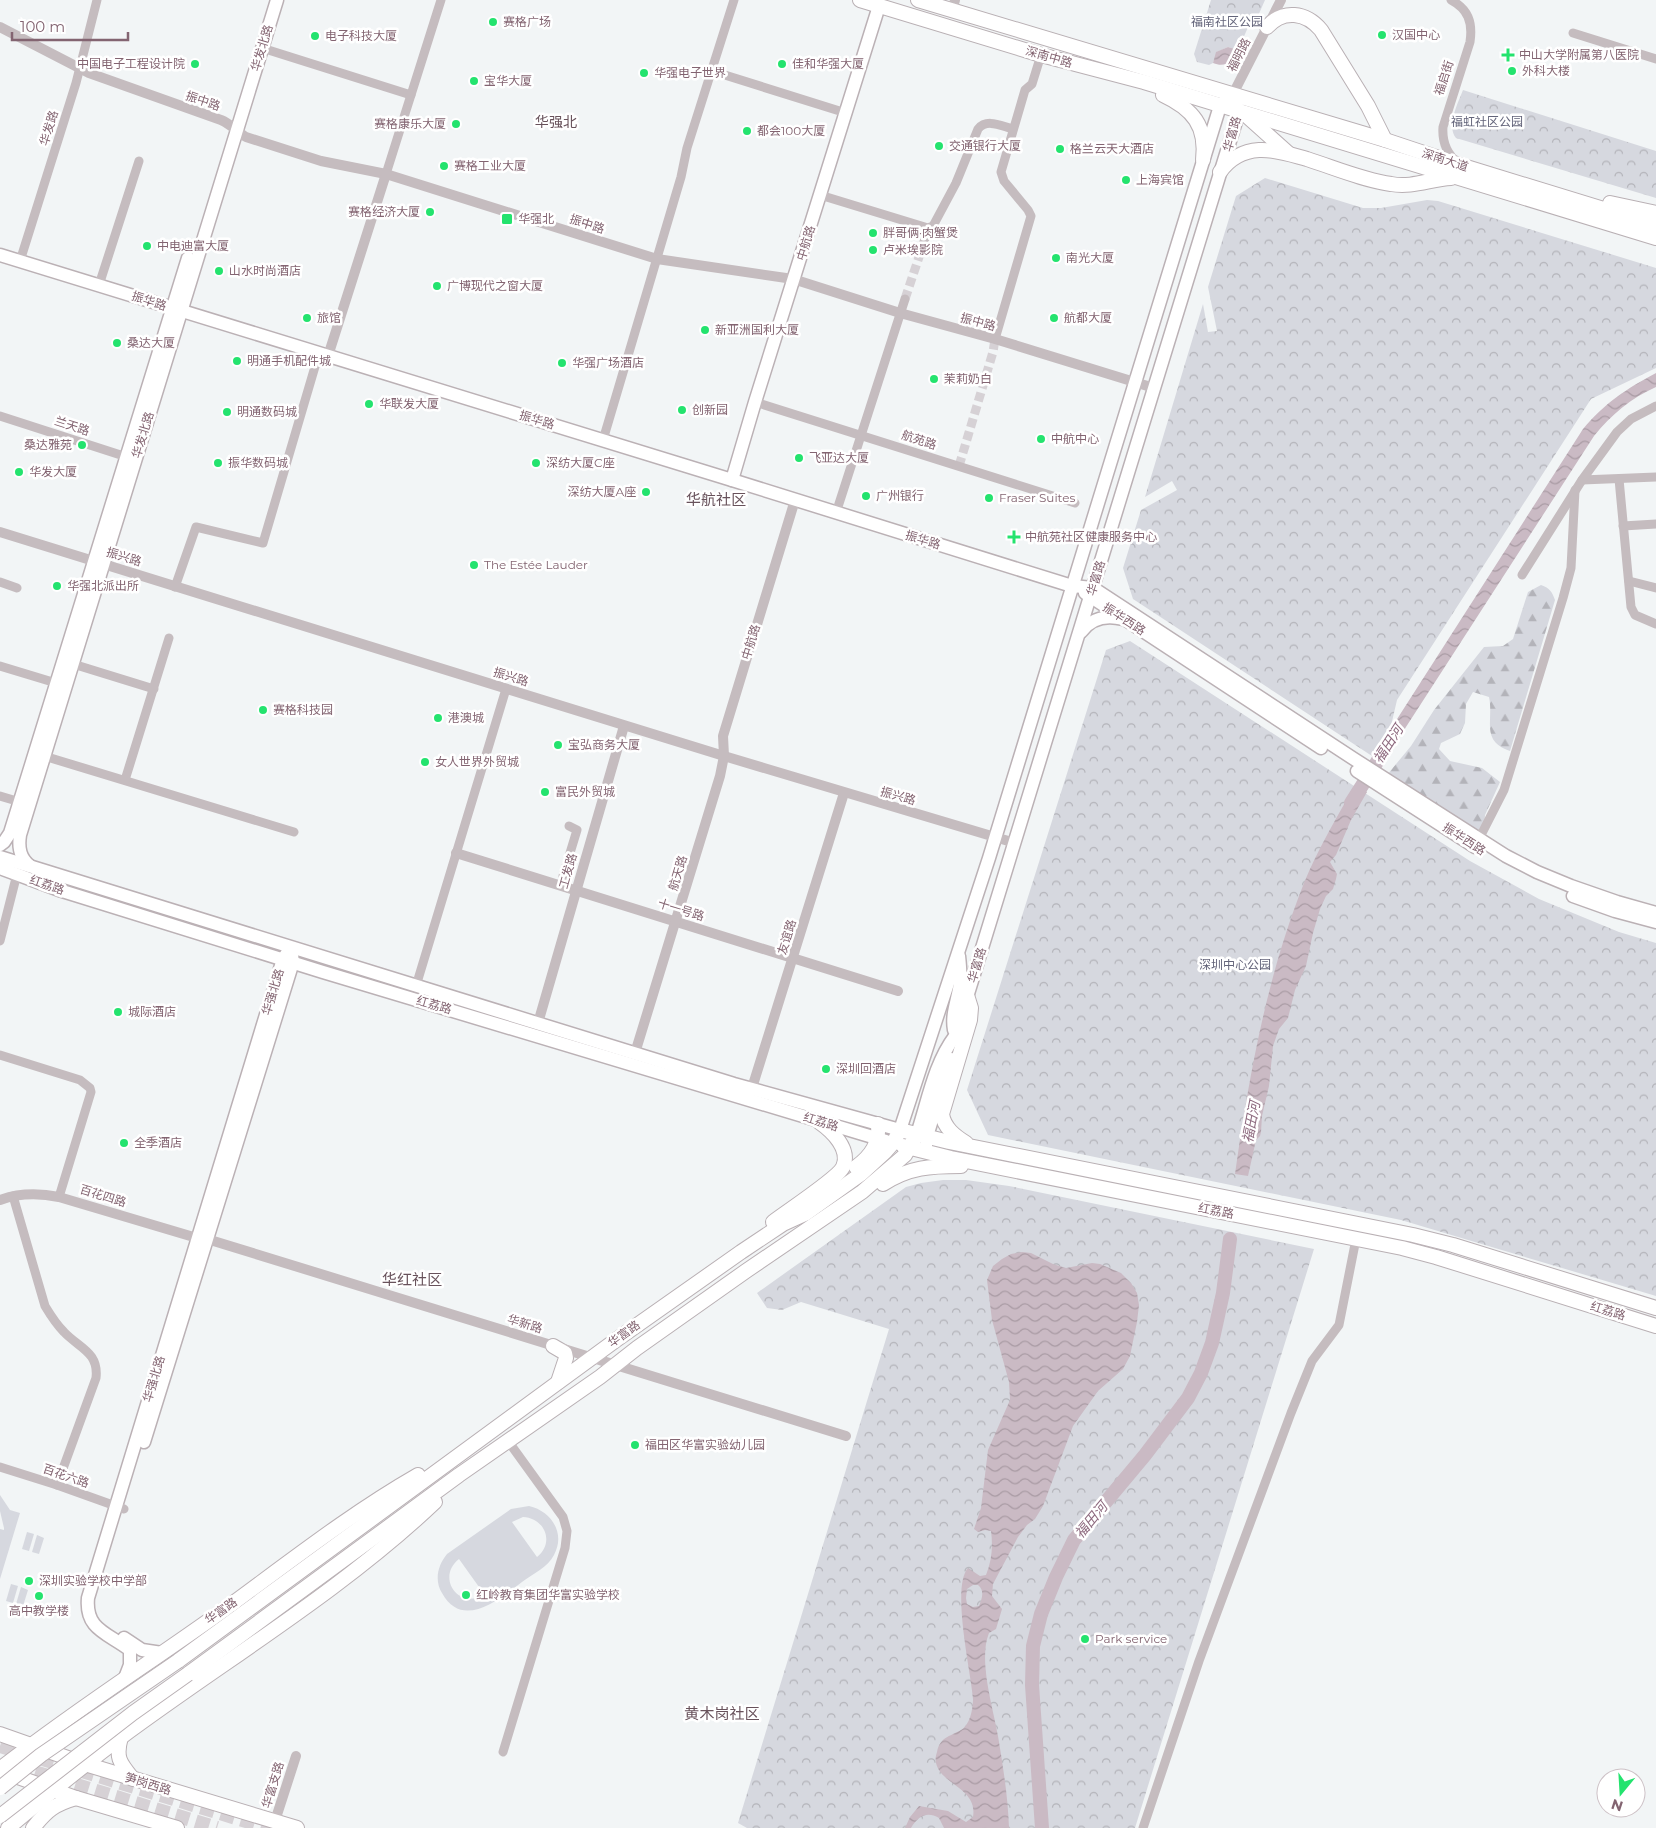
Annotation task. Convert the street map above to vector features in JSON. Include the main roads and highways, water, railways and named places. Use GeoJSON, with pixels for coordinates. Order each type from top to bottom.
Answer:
{"type":"FeatureCollection","features":[{"type":"Feature","properties":{"kind":"main road","name":"华发北路"},"geometry":{"type":"LineString","coordinates":[[32,867],[21,856],[19,841],[73,664],[99,563],[233,127],[269,0]]}},
{"type":"Feature","properties":{"kind":"main road","name":"华发北路"},"geometry":{"type":"LineString","coordinates":[[233,127],[262,48],[277,0]]}},
{"type":"Feature","properties":{"kind":"main road","name":"深南中路"},"geometry":{"type":"LineString","coordinates":[[860,0],[1041,55],[1144,82],[1239,112]]}},
{"type":"Feature","properties":{"kind":"main road","name":"深南中路"},"geometry":{"type":"LineString","coordinates":[[918,0],[950,5],[1004,27],[1096,52],[1233,94]]}},
{"type":"Feature","properties":{"kind":"main road","name":"中航路"},"geometry":{"type":"LineString","coordinates":[[732,480],[879,6]]}},
{"type":"Feature","properties":{"kind":"main road"},"geometry":{"type":"LineString","coordinates":[[1267,27],[1278,18],[1290,14],[1306,17],[1315,23],[1368,106],[1385,140]]}},
{"type":"Feature","properties":{"kind":"main road"},"geometry":{"type":"LineString","coordinates":[[1144,82],[1157,92],[1178,102],[1194,116],[1202,134],[1203,160]]}},
{"type":"Feature","properties":{"kind":"main road","name":"华富路"},"geometry":{"type":"LineString","coordinates":[[0,1770],[36,1750],[178,1661],[616,1340],[741,1252],[784,1224],[805,1214],[861,1174],[878,1160],[893,1143],[900,1130],[995,837],[1220,106],[1233,94],[1239,112],[967,995],[955,1036],[953,1054],[922,1135],[892,1168],[862,1192],[746,1271],[637,1348],[618,1365],[459,1475],[134,1713],[0,1816]]}},
{"type":"Feature","properties":{"kind":"main road","name":"深南大道"},"geometry":{"type":"LineString","coordinates":[[1233,94],[1385,140],[1462,173],[1656,238]]}},
{"type":"Feature","properties":{"kind":"main road","name":"深南大道"},"geometry":{"type":"LineString","coordinates":[[1239,112],[1462,173],[1582,202],[1656,225]]}},
{"type":"Feature","properties":{"kind":"main road"},"geometry":{"type":"LineString","coordinates":[[1239,112],[1255,123],[1289,154]]}},
{"type":"Feature","properties":{"kind":"main road"},"geometry":{"type":"LineString","coordinates":[[1220,172],[1236,156],[1252,151],[1271,150],[1394,185],[1415,185],[1462,173]]}},
{"type":"Feature","properties":{"kind":"main road"},"geometry":{"type":"LineString","coordinates":[[1582,202],[1614,204],[1656,213]]}},
{"type":"Feature","properties":{"kind":"main road","name":"振华路"},"geometry":{"type":"LineString","coordinates":[[0,255],[1072,586]]}},
{"type":"Feature","properties":{"kind":"main road","name":"华发北路"},"geometry":{"type":"LineString","coordinates":[[0,845],[10,833],[56,683],[99,563]]}},
{"type":"Feature","properties":{"kind":"main road","name":"振华西路"},"geometry":{"type":"LineString","coordinates":[[1072,586],[1092,592],[1351,763]]}},
{"type":"Feature","properties":{"kind":"main road","name":"振华西路"},"geometry":{"type":"LineString","coordinates":[[1092,592],[1125,620],[1351,763],[1522,865],[1548,877],[1617,902],[1656,913]]}},
{"type":"Feature","properties":{"kind":"main road"},"geometry":{"type":"LineString","coordinates":[[1078,636],[1084,627],[1097,619],[1115,617],[1125,620]]}},
{"type":"Feature","properties":{"kind":"main road","name":"振华西路"},"geometry":{"type":"LineString","coordinates":[[1391,787],[1494,859],[1528,877],[1600,906],[1656,922]]}},
{"type":"Feature","properties":{"kind":"main road","name":"红荔路"},"geometry":{"type":"LineString","coordinates":[[0,857],[734,1084],[900,1130],[974,1147],[1420,1237],[1656,1308]]}},
{"type":"Feature","properties":{"kind":"main road","name":"红荔路"},"geometry":{"type":"LineString","coordinates":[[0,868],[52,888],[288,961],[878,1139],[986,1165],[1356,1239],[1436,1257],[1656,1326]]}},
{"type":"Feature","properties":{"kind":"main road","name":"华强北路"},"geometry":{"type":"LineString","coordinates":[[162,1653],[149,1652],[135,1646],[98,1621],[94,1612],[120,1508],[292,947]]}},
{"type":"Feature","properties":{"kind":"main road","name":"华富路"},"geometry":{"type":"LineString","coordinates":[[955,1036],[952,1022],[960,983],[959,951]]}},
{"type":"Feature","properties":{"kind":"main road"},"geometry":{"type":"LineString","coordinates":[[967,995],[971,1008],[970,1020],[942,1114],[946,1126],[974,1147]]}},
{"type":"Feature","properties":{"kind":"main road"},"geometry":{"type":"LineString","coordinates":[[741,1252],[767,1227],[830,1180],[843,1167],[841,1145],[833,1133],[819,1122]]}},
{"type":"Feature","properties":{"kind":"main road"},"geometry":{"type":"LineString","coordinates":[[878,1124],[878,1139]]}},
{"type":"Feature","properties":{"kind":"main road","name":"华富路"},"geometry":{"type":"LineString","coordinates":[[922,1135],[927,1152]]}},
{"type":"Feature","properties":{"kind":"main road","name":"华富路"},"geometry":{"type":"LineString","coordinates":[[746,1271],[761,1253],[788,1232],[820,1194],[866,1158],[878,1139]]}},
{"type":"Feature","properties":{"kind":"main road"},"geometry":{"type":"LineString","coordinates":[[862,1192],[918,1168],[986,1165]]}},
{"type":"Feature","properties":{"kind":"main road"},"geometry":{"type":"LineString","coordinates":[[554,1346],[564,1353],[566,1358],[562,1380],[578,1392]]}},
{"type":"Feature","properties":{"kind":"main road","name":"华富路"},"geometry":{"type":"LineString","coordinates":[[36,1750],[125,1678],[375,1502],[417,1475],[449,1462]]}},
{"type":"Feature","properties":{"kind":"main road","name":"华富路"},"geometry":{"type":"LineString","coordinates":[[8,1828],[85,1764],[121,1737],[314,1600],[400,1535],[440,1497],[459,1475]]}},
{"type":"Feature","properties":{"kind":"main road","name":"华强北路"},"geometry":{"type":"LineString","coordinates":[[120,1508],[90,1589],[87,1608],[91,1622],[130,1650],[130,1665],[125,1678]]}},
{"type":"Feature","properties":{"kind":"main road","name":"笋岗西路"},"geometry":{"type":"LineString","coordinates":[[0,1734],[36,1750],[297,1828]]}},
{"type":"Feature","properties":{"kind":"main road"},"geometry":{"type":"LineString","coordinates":[[121,1737],[118,1758],[133,1779]]}},
{"type":"Feature","properties":{"kind":"main road"},"geometry":{"type":"LineString","coordinates":[[0,1788],[36,1750]]}},
{"type":"Feature","properties":{"kind":"main road"},"geometry":{"type":"LineString","coordinates":[[0,1770],[76,1798],[177,1828]]}},
{"type":"Feature","properties":{"kind":"main road"},"geometry":{"type":"LineString","coordinates":[[33,1828],[48,1810],[56,1804],[76,1798]]}},
{"type":"Feature","properties":{"kind":"water"},"geometry":{"type":"Polygon","coordinates":[[[1228,47],[1238,50],[1234,58],[1228,63],[1221,65],[1213,63],[1216,52],[1228,47]]]}},
{"type":"Feature","properties":{"kind":"water"},"geometry":{"type":"Polygon","coordinates":[[[1656,373],[1656,387],[1638,396],[1622,408],[1594,436],[1384,761],[1374,755],[1583,429],[1616,397],[1656,373]]]}},
{"type":"Feature","properties":{"kind":"water"},"geometry":{"type":"Polygon","coordinates":[[[1355,785],[1367,792],[1351,820],[1336,855],[1330,862],[1337,874],[1336,879],[1333,889],[1326,896],[1320,909],[1306,966],[1295,990],[1288,1018],[1279,1029],[1273,1046],[1269,1086],[1262,1116],[1261,1132],[1256,1140],[1248,1176],[1235,1174],[1246,1100],[1261,1026],[1291,918],[1309,870],[1355,785]]]}},
{"type":"Feature","properties":{"kind":"water"},"geometry":{"type":"Polygon","coordinates":[[[1031,1253],[1066,1268],[1092,1263],[1100,1264],[1121,1273],[1131,1283],[1137,1293],[1139,1305],[1137,1322],[1130,1356],[1123,1369],[1098,1391],[1073,1426],[1043,1506],[1035,1519],[1027,1525],[1018,1537],[993,1584],[992,1596],[1002,1609],[996,1629],[989,1633],[985,1656],[987,1684],[998,1736],[1008,1805],[1009,1828],[944,1828],[939,1818],[927,1815],[917,1820],[911,1828],[905,1828],[910,1817],[919,1806],[948,1811],[966,1822],[973,1817],[973,1807],[970,1799],[939,1770],[936,1759],[940,1743],[964,1728],[972,1707],[973,1699],[963,1630],[961,1593],[963,1578],[968,1568],[980,1576],[986,1575],[990,1564],[992,1548],[991,1531],[978,1532],[974,1529],[981,1508],[988,1450],[1010,1400],[1009,1382],[992,1320],[987,1280],[993,1266],[1011,1254],[1031,1253]],[[973,1585],[967,1589],[967,1604],[973,1607],[979,1606],[982,1597],[982,1590],[978,1585],[973,1585]]]}},
{"type":"Feature","properties":{"kind":"waterway","name":"福田河"},"geometry":{"type":"LineString","coordinates":[[1351,803],[1389,743]]}},
{"type":"Feature","properties":{"kind":"waterway","name":"福田河"},"geometry":{"type":"LineString","coordinates":[[1042,1828],[1032,1685],[1033,1646],[1041,1614],[1074,1540],[1145,1455],[1188,1398],[1201,1373],[1212,1343],[1223,1293],[1230,1239]]}},
{"type":"Feature","properties":{"kind":"tunnel"},"geometry":{"type":"LineString","coordinates":[[905,299],[924,242]]}},
{"type":"Feature","properties":{"kind":"tunnel"},"geometry":{"type":"LineString","coordinates":[[959,466],[993,352],[995,339]]}},
{"type":"Feature","properties":{"kind":"tunnel"},"geometry":{"type":"LineString","coordinates":[[0,1746],[269,1828]]}},
{"type":"Feature","properties":{"kind":"tunnel"},"geometry":{"type":"LineString","coordinates":[[15,1766],[217,1828]]}},
{"type":"Feature","properties":{"kind":"place","name":"赛格广场"},"geometry":{"type":"Point","coordinates":[493,22]}},
{"type":"Feature","properties":{"kind":"place","name":"汉国中心"},"geometry":{"type":"Point","coordinates":[1382,35]}},
{"type":"Feature","properties":{"kind":"place","name":"电子科技大厦"},"geometry":{"type":"Point","coordinates":[315,36]}},
{"type":"Feature","properties":{"kind":"place","name":"中山大学附属第八医院"},"geometry":{"type":"Point","coordinates":[1508,55]}},
{"type":"Feature","properties":{"kind":"place","name":"中国电子工程设计院"},"geometry":{"type":"Point","coordinates":[195,64]}},
{"type":"Feature","properties":{"kind":"place","name":"佳和华强大厦"},"geometry":{"type":"Point","coordinates":[782,64]}},
{"type":"Feature","properties":{"kind":"place","name":"外科大楼"},"geometry":{"type":"Point","coordinates":[1512,71]}},
{"type":"Feature","properties":{"kind":"place","name":"华强电子世界"},"geometry":{"type":"Point","coordinates":[644,73]}},
{"type":"Feature","properties":{"kind":"place","name":"宝华大厦"},"geometry":{"type":"Point","coordinates":[474,81]}},
{"type":"Feature","properties":{"kind":"place","name":"赛格康乐大厦"},"geometry":{"type":"Point","coordinates":[456,124]}},
{"type":"Feature","properties":{"kind":"place","name":"都会100大厦"},"geometry":{"type":"Point","coordinates":[747,131]}},
{"type":"Feature","properties":{"kind":"place","name":"交通银行大厦"},"geometry":{"type":"Point","coordinates":[939,146]}},
{"type":"Feature","properties":{"kind":"place","name":"格兰云天大酒店"},"geometry":{"type":"Point","coordinates":[1060,149]}},
{"type":"Feature","properties":{"kind":"place","name":"赛格工业大厦"},"geometry":{"type":"Point","coordinates":[444,166]}},
{"type":"Feature","properties":{"kind":"place","name":"上海宾馆"},"geometry":{"type":"Point","coordinates":[1126,180]}},
{"type":"Feature","properties":{"kind":"place","name":"赛格经济大厦"},"geometry":{"type":"Point","coordinates":[430,212]}},
{"type":"Feature","properties":{"kind":"place","name":"华强北"},"geometry":{"type":"Point","coordinates":[507,219]}},
{"type":"Feature","properties":{"kind":"place","name":"胖哥俩·肉蟹煲"},"geometry":{"type":"Point","coordinates":[873,233]}},
{"type":"Feature","properties":{"kind":"place","name":"中电迪富大厦"},"geometry":{"type":"Point","coordinates":[147,246]}},
{"type":"Feature","properties":{"kind":"place","name":"卢米埃影院"},"geometry":{"type":"Point","coordinates":[873,250]}},
{"type":"Feature","properties":{"kind":"place","name":"南光大厦"},"geometry":{"type":"Point","coordinates":[1056,258]}},
{"type":"Feature","properties":{"kind":"place","name":"山水时尚酒店"},"geometry":{"type":"Point","coordinates":[219,271]}},
{"type":"Feature","properties":{"kind":"place","name":"广博现代之窗大厦"},"geometry":{"type":"Point","coordinates":[437,286]}},
{"type":"Feature","properties":{"kind":"place","name":"旅馆"},"geometry":{"type":"Point","coordinates":[307,318]}},
{"type":"Feature","properties":{"kind":"place","name":"航都大厦"},"geometry":{"type":"Point","coordinates":[1054,318]}},
{"type":"Feature","properties":{"kind":"place","name":"新亚洲国利大厦"},"geometry":{"type":"Point","coordinates":[705,330]}},
{"type":"Feature","properties":{"kind":"place","name":"桑达大厦"},"geometry":{"type":"Point","coordinates":[117,343]}},
{"type":"Feature","properties":{"kind":"place","name":"明通手机配件城"},"geometry":{"type":"Point","coordinates":[237,361]}},
{"type":"Feature","properties":{"kind":"place","name":"华强广场酒店"},"geometry":{"type":"Point","coordinates":[562,363]}},
{"type":"Feature","properties":{"kind":"place","name":"茉莉奶白"},"geometry":{"type":"Point","coordinates":[934,379]}},
{"type":"Feature","properties":{"kind":"place","name":"华联发大厦"},"geometry":{"type":"Point","coordinates":[369,404]}},
{"type":"Feature","properties":{"kind":"place","name":"创新园"},"geometry":{"type":"Point","coordinates":[682,410]}},
{"type":"Feature","properties":{"kind":"place","name":"明通数码城"},"geometry":{"type":"Point","coordinates":[227,412]}},
{"type":"Feature","properties":{"kind":"place","name":"中航中心"},"geometry":{"type":"Point","coordinates":[1041,439]}},
{"type":"Feature","properties":{"kind":"place","name":"桑达雅苑"},"geometry":{"type":"Point","coordinates":[82,445]}},
{"type":"Feature","properties":{"kind":"place","name":"飞亚达大厦"},"geometry":{"type":"Point","coordinates":[799,458]}},
{"type":"Feature","properties":{"kind":"place","name":"振华数码城"},"geometry":{"type":"Point","coordinates":[218,463]}},
{"type":"Feature","properties":{"kind":"place","name":"深纺大厦C座"},"geometry":{"type":"Point","coordinates":[536,463]}},
{"type":"Feature","properties":{"kind":"place","name":"华发大厦"},"geometry":{"type":"Point","coordinates":[19,472]}},
{"type":"Feature","properties":{"kind":"place","name":"深纺大厦A座"},"geometry":{"type":"Point","coordinates":[646,492]}},
{"type":"Feature","properties":{"kind":"place","name":"广州银行"},"geometry":{"type":"Point","coordinates":[866,496]}},
{"type":"Feature","properties":{"kind":"place","name":"Fraser Suites"},"geometry":{"type":"Point","coordinates":[989,498]}},
{"type":"Feature","properties":{"kind":"place","name":"中航苑社区健康服务中心"},"geometry":{"type":"Point","coordinates":[1014,537]}},
{"type":"Feature","properties":{"kind":"place","name":"The Estée Lauder"},"geometry":{"type":"Point","coordinates":[474,565]}},
{"type":"Feature","properties":{"kind":"place","name":"华强北派出所"},"geometry":{"type":"Point","coordinates":[57,586]}},
{"type":"Feature","properties":{"kind":"place","name":"赛格科技园"},"geometry":{"type":"Point","coordinates":[263,710]}},
{"type":"Feature","properties":{"kind":"place","name":"港澳城"},"geometry":{"type":"Point","coordinates":[438,718]}},
{"type":"Feature","properties":{"kind":"place","name":"宝弘商务大厦"},"geometry":{"type":"Point","coordinates":[558,745]}},
{"type":"Feature","properties":{"kind":"place","name":"女人世界外贸城"},"geometry":{"type":"Point","coordinates":[425,762]}},
{"type":"Feature","properties":{"kind":"place","name":"富民外贸城"},"geometry":{"type":"Point","coordinates":[545,792]}},
{"type":"Feature","properties":{"kind":"place","name":"城际酒店"},"geometry":{"type":"Point","coordinates":[118,1012]}},
{"type":"Feature","properties":{"kind":"place","name":"深圳回酒店"},"geometry":{"type":"Point","coordinates":[826,1069]}},
{"type":"Feature","properties":{"kind":"place","name":"全季酒店"},"geometry":{"type":"Point","coordinates":[124,1143]}},
{"type":"Feature","properties":{"kind":"place","name":"福田区华富实验幼儿园"},"geometry":{"type":"Point","coordinates":[635,1445]}},
{"type":"Feature","properties":{"kind":"place","name":"深圳实验学校中学部"},"geometry":{"type":"Point","coordinates":[29,1581]}},
{"type":"Feature","properties":{"kind":"place","name":"红岭教育集团华富实验学校"},"geometry":{"type":"Point","coordinates":[466,1595]}},
{"type":"Feature","properties":{"kind":"place","name":"高中教学楼"},"geometry":{"type":"Point","coordinates":[39,1596]}},
{"type":"Feature","properties":{"kind":"place","name":"Park service"},"geometry":{"type":"Point","coordinates":[1085,1639]}},
{"type":"Feature","properties":{"kind":"district","name":"华强北"},"geometry":{"type":"Point","coordinates":[556,122]}},
{"type":"Feature","properties":{"kind":"district","name":"华航社区"},"geometry":{"type":"Point","coordinates":[716,500]}},
{"type":"Feature","properties":{"kind":"district","name":"华红社区"},"geometry":{"type":"Point","coordinates":[412,1280]}},
{"type":"Feature","properties":{"kind":"district","name":"黄木岗社区"},"geometry":{"type":"Point","coordinates":[722,1714]}},
{"type":"Feature","properties":{"kind":"park label","name":"福南社区公园"},"geometry":{"type":"Point","coordinates":[1227,22]}},
{"type":"Feature","properties":{"kind":"park label","name":"福虹社区公园"},"geometry":{"type":"Point","coordinates":[1487,122]}},
{"type":"Feature","properties":{"kind":"park label","name":"深圳中心公园"},"geometry":{"type":"Point","coordinates":[1235,965]}}]}
